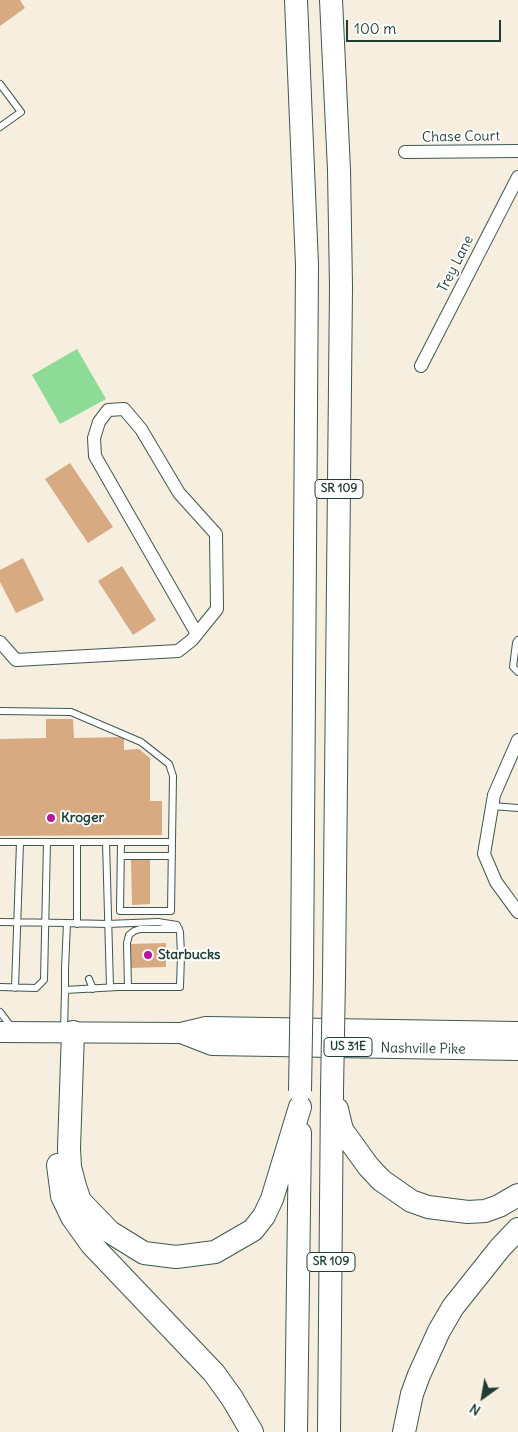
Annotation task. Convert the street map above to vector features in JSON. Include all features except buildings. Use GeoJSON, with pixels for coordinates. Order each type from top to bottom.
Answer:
{"type":"FeatureCollection","features":[{"type":"Feature","properties":{"kind":"highway","name":"SR 109"},"geometry":{"type":"LineString","coordinates":[[296,0],[307,265],[302,974],[296,1432]]}},
{"type":"Feature","properties":{"kind":"highway","name":"SR 109"},"geometry":{"type":"LineString","coordinates":[[330,1432],[341,286],[339,170],[331,0]]}},
{"type":"Feature","properties":{"kind":"highway"},"geometry":{"type":"LineString","coordinates":[[65,1032],[70,1167],[80,1201],[110,1232],[144,1253],[176,1257],[215,1252],[252,1230],[264,1216],[272,1199],[300,1099]]}},
{"type":"Feature","properties":{"kind":"highway"},"geometry":{"type":"LineString","coordinates":[[65,1032],[58,1172],[62,1196],[72,1217],[92,1245],[214,1373],[232,1398],[252,1432]]}},
{"type":"Feature","properties":{"kind":"highway"},"geometry":{"type":"LineString","coordinates":[[332,1091],[342,1130],[381,1180],[410,1201],[428,1207],[468,1212],[485,1211],[499,1206],[518,1195]]}},
{"type":"Feature","properties":{"kind":"highway"},"geometry":{"type":"LineString","coordinates":[[404,1432],[412,1394],[419,1375],[452,1307],[518,1229]]}},
{"type":"Feature","properties":{"kind":"main road","name":"Nashville Pike"},"geometry":{"type":"LineString","coordinates":[[7,1032],[181,1033],[206,1027],[518,1032]]}},
{"type":"Feature","properties":{"kind":"main road","name":"Nashville Pike"},"geometry":{"type":"LineString","coordinates":[[181,1033],[212,1045],[518,1050]]}},
{"type":"Feature","properties":{"kind":"street","name":"Chase Court"},"geometry":{"type":"LineString","coordinates":[[405,152],[518,151]]}},
{"type":"Feature","properties":{"kind":"street","name":"Trey Lane"},"geometry":{"type":"LineString","coordinates":[[421,366],[518,177]]}},
{"type":"Feature","properties":{"kind":"street"},"geometry":{"type":"LineString","coordinates":[[0,642],[16,660],[178,651],[197,634],[217,609],[216,534],[179,493],[141,429],[124,409],[108,410],[99,422],[94,438],[95,456],[197,634]]}},
{"type":"Feature","properties":{"kind":"street"},"geometry":{"type":"LineString","coordinates":[[518,740],[494,795],[484,854],[496,882],[518,912]]}},
{"type":"Feature","properties":{"kind":"lane"},"geometry":{"type":"LineString","coordinates":[[0,84],[21,112],[0,127]]}},
{"type":"Feature","properties":{"kind":"lane"},"geometry":{"type":"LineString","coordinates":[[518,640],[516,643],[514,667],[518,672]]}},
{"type":"Feature","properties":{"kind":"lane"},"geometry":{"type":"LineString","coordinates":[[0,711],[71,712],[141,742],[169,764],[173,776],[171,911],[120,910],[121,842]]}},
{"type":"Feature","properties":{"kind":"lane"},"geometry":{"type":"LineString","coordinates":[[492,806],[518,808]]}},
{"type":"Feature","properties":{"kind":"lane"},"geometry":{"type":"LineString","coordinates":[[0,842],[172,842]]}},
{"type":"Feature","properties":{"kind":"lane"},"geometry":{"type":"LineString","coordinates":[[15,988],[20,842]]}},
{"type":"Feature","properties":{"kind":"lane"},"geometry":{"type":"LineString","coordinates":[[0,987],[36,988],[44,980],[46,842]]}},
{"type":"Feature","properties":{"kind":"lane"},"geometry":{"type":"LineString","coordinates":[[77,842],[77,924]]}},
{"type":"Feature","properties":{"kind":"lane"},"geometry":{"type":"LineString","coordinates":[[106,842],[110,987]]}},
{"type":"Feature","properties":{"kind":"lane"},"geometry":{"type":"LineString","coordinates":[[121,856],[172,856]]}},
{"type":"Feature","properties":{"kind":"lane"},"geometry":{"type":"LineString","coordinates":[[107,890],[120,890]]}},
{"type":"Feature","properties":{"kind":"lane"},"geometry":{"type":"LineString","coordinates":[[158,911],[158,922]]}},
{"type":"Feature","properties":{"kind":"lane"},"geometry":{"type":"LineString","coordinates":[[0,922],[77,924],[158,922],[176,925],[179,929],[182,955],[180,987],[110,987],[65,990]]}},
{"type":"Feature","properties":{"kind":"lane"},"geometry":{"type":"LineString","coordinates":[[65,1032],[67,923]]}},
{"type":"Feature","properties":{"kind":"lane"},"geometry":{"type":"LineString","coordinates":[[128,987],[127,943],[129,935],[140,929],[179,929]]}},
{"type":"Feature","properties":{"kind":"lane"},"geometry":{"type":"LineString","coordinates":[[90,980],[93,989]]}},
{"type":"Feature","properties":{"kind":"lane"},"geometry":{"type":"LineString","coordinates":[[0,1012],[7,1032]]}},
{"type":"Feature","properties":{"kind":"green space"},"geometry":{"type":"Polygon","coordinates":[[[77,349],[106,399],[60,424],[32,375],[77,349]]]}},
{"type":"Feature","properties":{"kind":"place","name":"Kroger"},"geometry":{"type":"Point","coordinates":[51,818]}},
{"type":"Feature","properties":{"kind":"place","name":"Starbucks"},"geometry":{"type":"Point","coordinates":[148,955]}}]}
